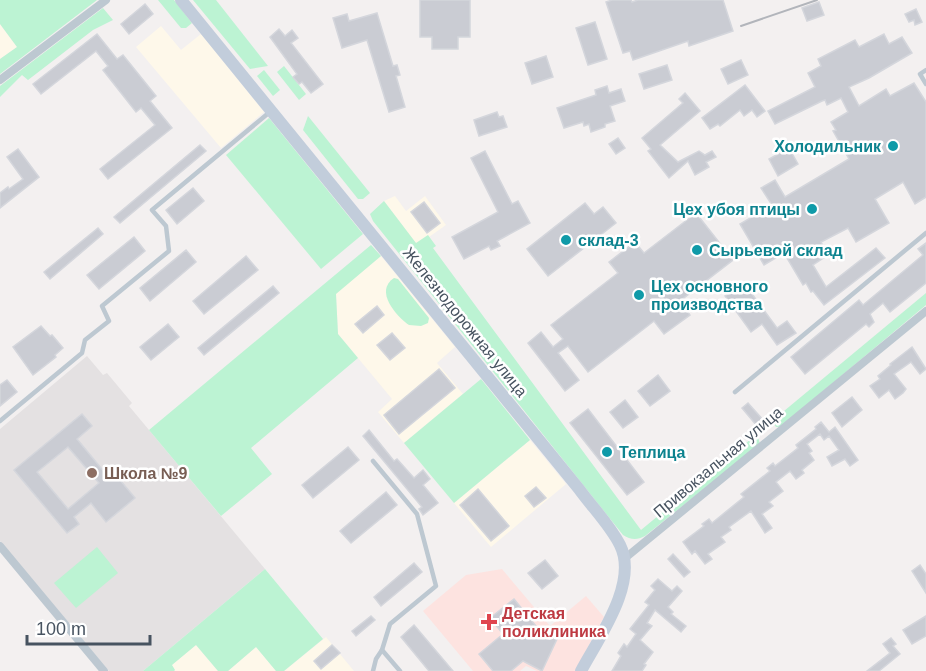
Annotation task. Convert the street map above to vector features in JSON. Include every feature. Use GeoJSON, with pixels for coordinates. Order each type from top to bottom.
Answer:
{"type":"FeatureCollection","features":[{"type":"Feature","properties":{"kind":"main road","name":"Железнодорожная улица"},"geometry":{"type":"LineString","coordinates":[[182,0],[579,489],[616,538],[624,559]]}},
{"type":"Feature","properties":{"kind":"main road"},"geometry":{"type":"LineString","coordinates":[[581,671],[619,598],[625,576],[624,559]]}},
{"type":"Feature","properties":{"kind":"street"},"geometry":{"type":"LineString","coordinates":[[0,80],[106,0]]}},
{"type":"Feature","properties":{"kind":"street","name":"Привокзальная улица"},"geometry":{"type":"LineString","coordinates":[[624,559],[926,311]]}},
{"type":"Feature","properties":{"kind":"street"},"geometry":{"type":"LineString","coordinates":[[0,546],[104,671]]}},
{"type":"Feature","properties":{"kind":"lane"},"geometry":{"type":"LineString","coordinates":[[926,70],[920,74],[926,84]]}},
{"type":"Feature","properties":{"kind":"lane"},"geometry":{"type":"LineString","coordinates":[[0,421],[82,353],[85,340],[108,321],[102,306],[169,251],[166,226],[152,210],[272,110]]}},
{"type":"Feature","properties":{"kind":"lane"},"geometry":{"type":"LineString","coordinates":[[735,392],[926,233]]}},
{"type":"Feature","properties":{"kind":"lane"},"geometry":{"type":"LineString","coordinates":[[373,461],[417,514],[436,586],[390,624],[373,671]]}},
{"type":"Feature","properties":{"kind":"lane"},"geometry":{"type":"LineString","coordinates":[[382,650],[400,671]]}},
{"type":"Feature","properties":{"kind":"shaded area"},"geometry":{"type":"Polygon","coordinates":[[[0,24],[17,47],[0,59],[0,24]]]}},
{"type":"Feature","properties":{"kind":"shaded area"},"geometry":{"type":"Polygon","coordinates":[[[161,26],[181,50],[201,34],[264,112],[221,148],[136,47],[161,26]]]}},
{"type":"Feature","properties":{"kind":"shaded area"},"geometry":{"type":"Polygon","coordinates":[[[395,196],[406,211],[425,196],[446,225],[416,244],[384,201],[395,196]]]}},
{"type":"Feature","properties":{"kind":"shaded area"},"geometry":{"type":"Polygon","coordinates":[[[381,256],[455,347],[437,363],[463,394],[404,443],[378,412],[392,399],[338,334],[336,293],[381,256]]]}},
{"type":"Feature","properties":{"kind":"shaded area","name":"Школа №9"},"geometry":{"type":"Polygon","coordinates":[[[87,356],[103,375],[107,373],[132,403],[129,406],[265,569],[143,671],[109,671],[0,541],[0,429],[87,356]]]}},
{"type":"Feature","properties":{"kind":"shaded area"},"geometry":{"type":"Polygon","coordinates":[[[530,440],[566,484],[491,547],[454,503],[530,440]]]}},
{"type":"Feature","properties":{"kind":"shaded area","name":"Детская поликлиника"},"geometry":{"type":"Polygon","coordinates":[[[502,569],[550,626],[586,596],[604,617],[575,671],[537,671],[526,666],[520,671],[473,671],[423,611],[466,575],[502,569]]]}},
{"type":"Feature","properties":{"kind":"shaded area"},"geometry":{"type":"Polygon","coordinates":[[[326,637],[354,671],[284,671],[326,637]]]}},
{"type":"Feature","properties":{"kind":"shaded area"},"geometry":{"type":"Polygon","coordinates":[[[196,645],[218,671],[174,671],[171,665],[196,645]]]}},
{"type":"Feature","properties":{"kind":"shaded area"},"geometry":{"type":"Polygon","coordinates":[[[256,647],[276,671],[228,671],[256,647]]]}},
{"type":"Feature","properties":{"kind":"green space"},"geometry":{"type":"Polygon","coordinates":[[[0,0],[97,0],[0,74],[0,59],[17,47],[0,24],[0,0]]]}},
{"type":"Feature","properties":{"kind":"green space"},"geometry":{"type":"Polygon","coordinates":[[[158,0],[174,0],[192,23],[186,28],[181,28],[158,0]]]}},
{"type":"Feature","properties":{"kind":"green space"},"geometry":{"type":"Polygon","coordinates":[[[193,0],[216,0],[268,66],[250,69],[193,0]]]}},
{"type":"Feature","properties":{"kind":"green space"},"geometry":{"type":"Polygon","coordinates":[[[103,8],[113,20],[93,30],[28,80],[22,75],[0,97],[0,86],[103,8]]]}},
{"type":"Feature","properties":{"kind":"green space"},"geometry":{"type":"Polygon","coordinates":[[[284,66],[306,94],[299,100],[277,72],[284,66]]]}},
{"type":"Feature","properties":{"kind":"green space"},"geometry":{"type":"Polygon","coordinates":[[[264,70],[280,90],[273,96],[257,76],[264,70]]]}},
{"type":"Feature","properties":{"kind":"green space"},"geometry":{"type":"Polygon","coordinates":[[[308,116],[370,193],[363,199],[358,199],[303,130],[308,116]]]}},
{"type":"Feature","properties":{"kind":"green space"},"geometry":{"type":"Polygon","coordinates":[[[269,118],[363,234],[321,269],[226,155],[269,118]]]}},
{"type":"Feature","properties":{"kind":"green space"},"geometry":{"type":"Polygon","coordinates":[[[384,201],[416,243],[428,235],[436,246],[433,248],[641,530],[757,434],[760,444],[645,536],[634,539],[623,535],[373,221],[370,214],[384,201]]]}},
{"type":"Feature","properties":{"kind":"green space"},"geometry":{"type":"Polygon","coordinates":[[[371,245],[381,256],[336,294],[338,334],[358,358],[251,448],[272,474],[221,516],[149,430],[371,245]]]}},
{"type":"Feature","properties":{"kind":"green space"},"geometry":{"type":"Polygon","coordinates":[[[394,278],[398,279],[429,318],[428,323],[421,326],[409,325],[393,310],[386,290],[388,283],[394,278]]]}},
{"type":"Feature","properties":{"kind":"green space"},"geometry":{"type":"Polygon","coordinates":[[[926,293],[926,305],[780,427],[776,427],[772,421],[926,293]]]}},
{"type":"Feature","properties":{"kind":"green space"},"geometry":{"type":"Polygon","coordinates":[[[481,379],[530,440],[454,503],[404,443],[481,379]]]}},
{"type":"Feature","properties":{"kind":"green space"},"geometry":{"type":"Polygon","coordinates":[[[97,547],[118,573],[76,608],[54,583],[97,547]]]}},
{"type":"Feature","properties":{"kind":"green space"},"geometry":{"type":"Polygon","coordinates":[[[265,569],[323,639],[284,671],[276,671],[256,647],[228,671],[218,671],[196,645],[172,665],[174,671],[143,671],[265,569]]]}},
{"type":"Feature","properties":{"kind":"building"},"geometry":{"type":"Polygon","coordinates":[[[420,0],[470,0],[470,37],[458,37],[458,49],[432,49],[432,37],[420,37],[420,0]]]}},
{"type":"Feature","properties":{"kind":"building"},"geometry":{"type":"Polygon","coordinates":[[[631,0],[632,2],[638,0],[723,0],[733,31],[689,46],[688,41],[633,60],[630,51],[623,53],[606,2],[631,0]]]}},
{"type":"Feature","properties":{"kind":"building"},"geometry":{"type":"Polygon","coordinates":[[[819,2],[824,15],[807,21],[802,8],[819,2]]]}},
{"type":"Feature","properties":{"kind":"building"},"geometry":{"type":"Polygon","coordinates":[[[145,4],[153,14],[129,34],[121,24],[145,4]]]}},
{"type":"Feature","properties":{"kind":"building"},"geometry":{"type":"Polygon","coordinates":[[[916,9],[922,22],[915,25],[914,20],[909,22],[905,14],[916,9]]]}},
{"type":"Feature","properties":{"kind":"building"},"geometry":{"type":"Polygon","coordinates":[[[377,13],[393,66],[397,65],[400,75],[396,76],[405,107],[389,112],[367,40],[342,48],[333,18],[347,14],[349,21],[377,13]]]}},
{"type":"Feature","properties":{"kind":"building"},"geometry":{"type":"Polygon","coordinates":[[[595,22],[607,59],[588,65],[576,28],[595,22]]]}},
{"type":"Feature","properties":{"kind":"building"},"geometry":{"type":"Polygon","coordinates":[[[279,29],[285,36],[292,30],[298,38],[291,43],[323,84],[311,93],[302,82],[299,84],[293,77],[297,74],[270,37],[279,29]]]}},
{"type":"Feature","properties":{"kind":"building"},"geometry":{"type":"Polygon","coordinates":[[[97,34],[117,59],[123,55],[156,96],[150,101],[172,128],[108,179],[100,169],[155,125],[141,108],[136,112],[103,70],[108,66],[96,51],[41,94],[33,84],[97,34]]]}},
{"type":"Feature","properties":{"kind":"building"},"geometry":{"type":"Polygon","coordinates":[[[884,34],[889,44],[902,37],[912,53],[849,87],[859,106],[886,89],[890,96],[914,83],[926,102],[926,197],[915,204],[903,182],[875,199],[889,223],[856,242],[848,228],[821,242],[828,255],[813,265],[826,287],[876,248],[885,258],[824,305],[813,291],[811,292],[806,283],[803,285],[784,253],[764,265],[740,224],[772,205],[761,188],[775,180],[785,197],[849,159],[833,131],[836,130],[831,122],[848,112],[841,98],[827,105],[825,100],[822,101],[775,124],[768,111],[815,87],[808,73],[821,66],[818,59],[855,40],[859,47],[884,34]]]}},
{"type":"Feature","properties":{"kind":"building"},"geometry":{"type":"Polygon","coordinates":[[[546,56],[553,77],[532,84],[525,63],[546,56]]]}},
{"type":"Feature","properties":{"kind":"building"},"geometry":{"type":"Polygon","coordinates":[[[741,60],[748,75],[728,84],[721,69],[741,60]]]}},
{"type":"Feature","properties":{"kind":"building"},"geometry":{"type":"Polygon","coordinates":[[[667,65],[672,80],[644,89],[639,74],[667,65]]]}},
{"type":"Feature","properties":{"kind":"building"},"geometry":{"type":"Polygon","coordinates":[[[745,85],[765,111],[757,117],[752,110],[744,116],[740,110],[720,126],[718,124],[710,129],[702,118],[745,85]]]}},
{"type":"Feature","properties":{"kind":"building"},"geometry":{"type":"Polygon","coordinates":[[[607,86],[609,93],[621,89],[625,101],[610,106],[615,121],[591,132],[589,124],[584,126],[583,122],[564,128],[557,108],[596,95],[595,90],[607,86]]]}},
{"type":"Feature","properties":{"kind":"building"},"geometry":{"type":"Polygon","coordinates":[[[685,93],[700,111],[660,145],[678,162],[699,151],[705,155],[712,151],[716,157],[706,162],[709,167],[695,175],[688,161],[669,178],[648,151],[651,149],[642,138],[683,103],[679,99],[685,93]]]}},
{"type":"Feature","properties":{"kind":"building"},"geometry":{"type":"Polygon","coordinates":[[[497,112],[499,117],[503,116],[507,127],[479,136],[474,120],[497,112]]]}},
{"type":"Feature","properties":{"kind":"building"},"geometry":{"type":"Polygon","coordinates":[[[618,138],[625,148],[616,154],[609,144],[618,138]]]}},
{"type":"Feature","properties":{"kind":"building"},"geometry":{"type":"Polygon","coordinates":[[[200,145],[206,151],[120,223],[114,217],[200,145]]]}},
{"type":"Feature","properties":{"kind":"building"},"geometry":{"type":"Polygon","coordinates":[[[789,148],[798,164],[778,176],[769,159],[789,148]]]}},
{"type":"Feature","properties":{"kind":"building"},"geometry":{"type":"Polygon","coordinates":[[[18,149],[39,177],[0,208],[0,193],[23,179],[7,157],[18,149]]]}},
{"type":"Feature","properties":{"kind":"building"},"geometry":{"type":"Polygon","coordinates":[[[485,151],[512,204],[518,201],[530,223],[497,241],[500,246],[491,250],[489,246],[464,259],[452,237],[498,212],[471,158],[485,151]]]}},
{"type":"Feature","properties":{"kind":"building"},"geometry":{"type":"Polygon","coordinates":[[[193,188],[204,201],[177,224],[166,210],[193,188]]]}},
{"type":"Feature","properties":{"kind":"building"},"geometry":{"type":"Polygon","coordinates":[[[424,202],[440,223],[427,233],[411,212],[424,202]]]}},
{"type":"Feature","properties":{"kind":"building","name":"склад-3"},"geometry":{"type":"Polygon","coordinates":[[[585,203],[594,214],[603,207],[616,223],[548,276],[527,249],[585,203]]]}},
{"type":"Feature","properties":{"kind":"building"},"geometry":{"type":"Polygon","coordinates":[[[696,213],[733,260],[680,301],[690,315],[664,334],[654,321],[588,372],[568,346],[558,353],[579,380],[565,391],[528,343],[541,332],[553,347],[563,339],[551,325],[618,273],[609,262],[635,242],[644,253],[696,213]]]}},
{"type":"Feature","properties":{"kind":"building"},"geometry":{"type":"Polygon","coordinates":[[[98,228],[103,234],[50,279],[44,272],[98,228]]]}},
{"type":"Feature","properties":{"kind":"building"},"geometry":{"type":"Polygon","coordinates":[[[134,237],[145,251],[99,289],[87,275],[134,237]]]}},
{"type":"Feature","properties":{"kind":"building"},"geometry":{"type":"Polygon","coordinates":[[[926,243],[926,283],[890,312],[883,303],[870,314],[874,322],[869,327],[866,324],[805,374],[791,357],[859,300],[863,305],[923,255],[918,249],[926,243]]]}},
{"type":"Feature","properties":{"kind":"building"},"geometry":{"type":"Polygon","coordinates":[[[186,250],[196,262],[150,301],[140,288],[186,250]]]}},
{"type":"Feature","properties":{"kind":"building"},"geometry":{"type":"Polygon","coordinates":[[[246,256],[258,270],[204,314],[193,301],[246,256]]]}},
{"type":"Feature","properties":{"kind":"building"},"geometry":{"type":"Polygon","coordinates":[[[744,283],[777,328],[787,321],[796,333],[777,345],[762,324],[751,332],[725,296],[744,283]]]}},
{"type":"Feature","properties":{"kind":"building"},"geometry":{"type":"Polygon","coordinates":[[[273,286],[279,293],[204,355],[198,348],[273,286]]]}},
{"type":"Feature","properties":{"kind":"building"},"geometry":{"type":"Polygon","coordinates":[[[377,306],[384,315],[363,333],[355,324],[377,306]]]}},
{"type":"Feature","properties":{"kind":"building"},"geometry":{"type":"Polygon","coordinates":[[[168,324],[179,337],[151,360],[140,347],[168,324]]]}},
{"type":"Feature","properties":{"kind":"building"},"geometry":{"type":"Polygon","coordinates":[[[41,326],[63,348],[55,355],[56,357],[33,375],[13,347],[41,326]]]}},
{"type":"Feature","properties":{"kind":"building"},"geometry":{"type":"Polygon","coordinates":[[[392,333],[405,348],[390,360],[377,345],[392,333]]]}},
{"type":"Feature","properties":{"kind":"building"},"geometry":{"type":"Polygon","coordinates":[[[912,347],[926,369],[920,374],[911,362],[894,374],[906,389],[903,393],[895,399],[889,390],[879,398],[870,386],[880,379],[878,376],[890,364],[912,347]]]}},
{"type":"Feature","properties":{"kind":"building"},"geometry":{"type":"Polygon","coordinates":[[[439,369],[455,388],[399,434],[384,415],[439,369]]]}},
{"type":"Feature","properties":{"kind":"building"},"geometry":{"type":"Polygon","coordinates":[[[658,375],[670,391],[650,406],[638,391],[658,375]]]}},
{"type":"Feature","properties":{"kind":"building"},"geometry":{"type":"Polygon","coordinates":[[[7,380],[17,392],[0,406],[0,385],[7,380]]]}},
{"type":"Feature","properties":{"kind":"building"},"geometry":{"type":"Polygon","coordinates":[[[852,397],[862,410],[842,427],[832,413],[852,397]]]}},
{"type":"Feature","properties":{"kind":"building"},"geometry":{"type":"Polygon","coordinates":[[[625,400],[638,417],[623,428],[610,412],[625,400]]]}},
{"type":"Feature","properties":{"kind":"building"},"geometry":{"type":"Polygon","coordinates":[[[748,403],[764,421],[757,426],[742,408],[748,403]]]}},
{"type":"Feature","properties":{"kind":"building","name":"Теплица"},"geometry":{"type":"Polygon","coordinates":[[[588,409],[644,482],[627,495],[570,423],[588,409]]]}},
{"type":"Feature","properties":{"kind":"building"},"geometry":{"type":"Polygon","coordinates":[[[82,414],[92,426],[77,439],[110,479],[115,474],[135,498],[106,522],[91,503],[74,517],[79,524],[67,533],[14,470],[82,414]],[[68,447],[37,472],[68,509],[99,483],[68,447]]]}},
{"type":"Feature","properties":{"kind":"building"},"geometry":{"type":"Polygon","coordinates":[[[821,422],[829,432],[835,427],[858,460],[850,466],[845,459],[832,466],[827,457],[839,450],[829,436],[824,440],[820,434],[807,444],[814,460],[802,470],[804,473],[796,479],[790,471],[776,482],[783,491],[769,502],[773,506],[762,514],[772,528],[765,533],[751,511],[729,527],[731,530],[721,537],[725,542],[708,554],[712,559],[705,564],[695,551],[692,554],[683,542],[704,526],[702,524],[709,519],[712,523],[744,497],[741,494],[770,471],[767,468],[773,463],[775,466],[798,448],[796,445],[821,422]]]}},
{"type":"Feature","properties":{"kind":"building"},"geometry":{"type":"Polygon","coordinates":[[[369,430],[394,461],[397,459],[414,478],[423,470],[430,479],[423,485],[438,503],[423,515],[419,509],[422,507],[363,436],[369,430]]]}},
{"type":"Feature","properties":{"kind":"building"},"geometry":{"type":"Polygon","coordinates":[[[348,447],[359,460],[313,498],[302,485],[348,447]]]}},
{"type":"Feature","properties":{"kind":"building"},"geometry":{"type":"Polygon","coordinates":[[[536,487],[546,498],[534,507],[525,496],[536,487]]]}},
{"type":"Feature","properties":{"kind":"building"},"geometry":{"type":"Polygon","coordinates":[[[478,489],[509,526],[491,541],[460,505],[478,489]]]}},
{"type":"Feature","properties":{"kind":"building"},"geometry":{"type":"Polygon","coordinates":[[[386,492],[397,505],[351,543],[340,531],[386,492]]]}},
{"type":"Feature","properties":{"kind":"building"},"geometry":{"type":"Polygon","coordinates":[[[673,554],[690,572],[684,577],[668,559],[673,554]]]}},
{"type":"Feature","properties":{"kind":"building"},"geometry":{"type":"Polygon","coordinates":[[[545,560],[558,576],[542,589],[528,573],[545,560]]]}},
{"type":"Feature","properties":{"kind":"building"},"geometry":{"type":"Polygon","coordinates":[[[414,563],[422,572],[381,606],[374,597],[414,563]]]}},
{"type":"Feature","properties":{"kind":"building"},"geometry":{"type":"Polygon","coordinates":[[[920,565],[926,574],[926,593],[912,571],[920,565]]]}},
{"type":"Feature","properties":{"kind":"building"},"geometry":{"type":"Polygon","coordinates":[[[658,579],[672,591],[677,586],[682,591],[668,607],[673,612],[671,614],[686,626],[681,632],[655,610],[647,623],[652,626],[640,640],[653,652],[642,671],[612,671],[621,656],[618,653],[624,644],[627,647],[636,634],[630,629],[649,605],[645,602],[655,590],[651,586],[658,579]]]}},
{"type":"Feature","properties":{"kind":"building"},"geometry":{"type":"Polygon","coordinates":[[[514,599],[540,631],[557,639],[542,671],[523,661],[511,671],[493,671],[479,654],[503,634],[490,618],[514,599]]]}},
{"type":"Feature","properties":{"kind":"building"},"geometry":{"type":"Polygon","coordinates":[[[371,616],[375,620],[356,636],[352,631],[371,616]]]}},
{"type":"Feature","properties":{"kind":"building"},"geometry":{"type":"Polygon","coordinates":[[[926,616],[926,636],[912,644],[903,630],[926,616]]]}},
{"type":"Feature","properties":{"kind":"building"},"geometry":{"type":"Polygon","coordinates":[[[414,625],[453,671],[429,671],[401,637],[414,625]]]}},
{"type":"Feature","properties":{"kind":"building"},"geometry":{"type":"Polygon","coordinates":[[[891,638],[896,644],[893,646],[900,654],[879,671],[867,671],[890,653],[883,644],[891,638]]]}},
{"type":"Feature","properties":{"kind":"building"},"geometry":{"type":"Polygon","coordinates":[[[332,645],[340,653],[321,669],[314,661],[332,645]]]}},
{"type":"Feature","properties":{"kind":"railway"},"geometry":{"type":"LineString","coordinates":[[741,26],[817,0]]}},
{"type":"Feature","properties":{"kind":"place","name":"Холодильник"},"geometry":{"type":"Point","coordinates":[893,146]}},
{"type":"Feature","properties":{"kind":"place","name":"Цех убоя птицы"},"geometry":{"type":"Point","coordinates":[812,209]}},
{"type":"Feature","properties":{"kind":"place","name":"склад-3"},"geometry":{"type":"Point","coordinates":[566,240]}},
{"type":"Feature","properties":{"kind":"place","name":"Сырьевой склад"},"geometry":{"type":"Point","coordinates":[697,250]}},
{"type":"Feature","properties":{"kind":"place","name":"Цех основного производства"},"geometry":{"type":"Point","coordinates":[639,295]}},
{"type":"Feature","properties":{"kind":"place","name":"Теплица"},"geometry":{"type":"Point","coordinates":[607,452]}},
{"type":"Feature","properties":{"kind":"place","name":"Школа №9"},"geometry":{"type":"Point","coordinates":[92,473]}},
{"type":"Feature","properties":{"kind":"place","name":"Детская поликлиника"},"geometry":{"type":"Point","coordinates":[489,622]}}]}
